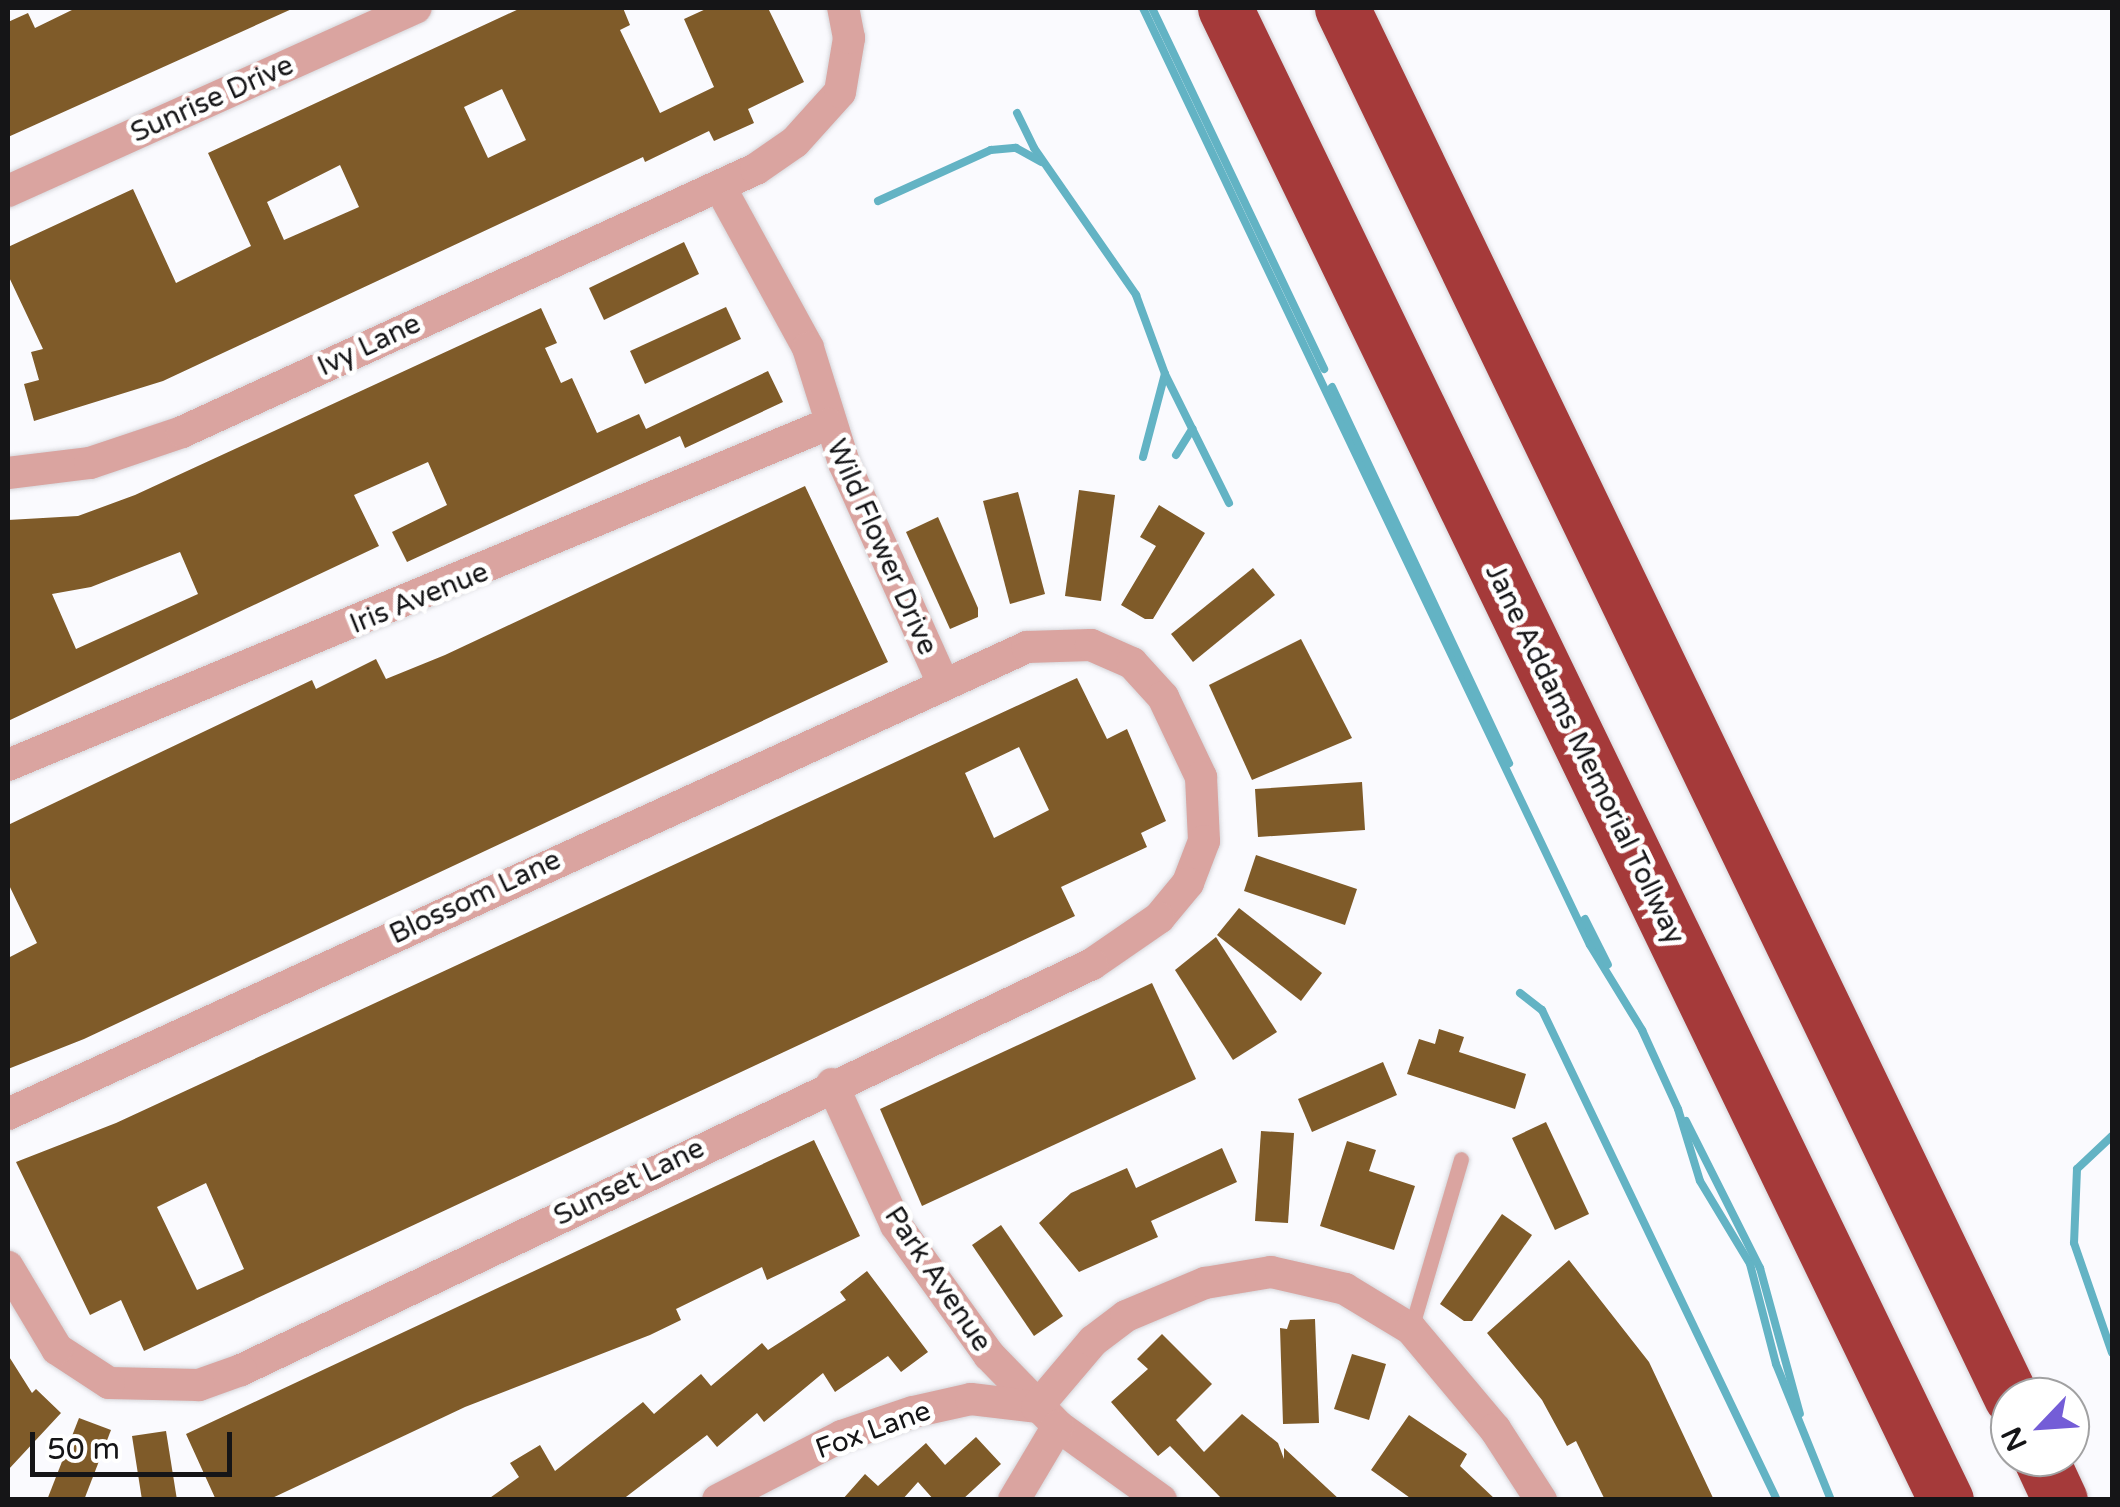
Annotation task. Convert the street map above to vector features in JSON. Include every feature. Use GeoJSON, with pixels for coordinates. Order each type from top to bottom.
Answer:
{"type":"FeatureCollection","features":[{"type":"Feature","properties":{"kind":"highway","name":"Jane Addams Memorial Tollway"},"geometry":{"type":"LineString","coordinates":[[1225,8],[1946,1500]]}},
{"type":"Feature","properties":{"kind":"highway"},"geometry":{"type":"LineString","coordinates":[[1342,8],[2001,1377]]}},
{"type":"Feature","properties":{"kind":"highway"},"geometry":{"type":"LineString","coordinates":[[1840,1280],[1928,1500]]}},
{"type":"Feature","properties":{"kind":"highway"},"geometry":{"type":"LineString","coordinates":[[2049,1477],[2060,1500]]}},
{"type":"Feature","properties":{"kind":"street","name":"Sunrise Drive"},"geometry":{"type":"LineString","coordinates":[[8,191],[416,8]]}},
{"type":"Feature","properties":{"kind":"street"},"geometry":{"type":"LineString","coordinates":[[720,187],[796,142],[825,114],[848,66],[843,8]]}},
{"type":"Feature","properties":{"kind":"street","name":"Wild Flower Drive"},"geometry":{"type":"LineString","coordinates":[[720,187],[808,348],[828,424],[942,681],[1027,647],[1062,642],[1112,652],[1149,679],[1186,736],[1206,820],[1188,883],[1159,918]]}},
{"type":"Feature","properties":{"kind":"street","name":"Ivy Lane"},"geometry":{"type":"LineString","coordinates":[[8,473],[90,463],[182,432],[720,187]]}},
{"type":"Feature","properties":{"kind":"street","name":"Iris Avenue"},"geometry":{"type":"LineString","coordinates":[[8,765],[828,424]]}},
{"type":"Feature","properties":{"kind":"street","name":"Blossom Lane"},"geometry":{"type":"LineString","coordinates":[[8,1114],[942,681]]}},
{"type":"Feature","properties":{"kind":"street","name":"Sunset Lane"},"geometry":{"type":"LineString","coordinates":[[8,1267],[39,1327],[86,1372],[134,1388],[199,1386],[242,1370],[832,1084],[1092,964],[1159,918]]}},
{"type":"Feature","properties":{"kind":"street","name":"Park Avenue"},"geometry":{"type":"LineString","coordinates":[[832,1084],[896,1225],[972,1333],[1047,1416]]}},
{"type":"Feature","properties":{"kind":"street"},"geometry":{"type":"LineString","coordinates":[[1014,1500],[1047,1416],[1093,1341],[1126,1316],[1246,1274],[1322,1280],[1411,1329],[1495,1429],[1541,1500]]}},
{"type":"Feature","properties":{"kind":"street","name":"Fox Lane"},"geometry":{"type":"LineString","coordinates":[[718,1500],[842,1436],[971,1398],[1047,1416],[1161,1500]]}},
{"type":"Feature","properties":{"kind":"lane"},"geometry":{"type":"LineString","coordinates":[[1411,1329],[1461,1159]]}},
{"type":"Feature","properties":{"kind":"building"},"geometry":{"type":"Polygon","coordinates":[[[76,8],[294,8],[8,137],[8,22],[28,13],[35,28],[76,8]]]}},
{"type":"Feature","properties":{"kind":"building"},"geometry":{"type":"Polygon","coordinates":[[[521,8],[623,8],[630,25],[620,30],[660,113],[714,87],[684,19],[708,8],[768,8],[804,82],[748,109],[754,123],[714,141],[709,131],[645,162],[643,157],[163,381],[34,421],[24,384],[39,380],[31,352],[43,349],[8,275],[8,247],[133,189],[176,283],[251,246],[208,153],[521,8]],[[502,89],[464,107],[488,158],[526,140],[502,89]],[[340,165],[267,202],[284,240],[359,207],[340,165]]]}},
{"type":"Feature","properties":{"kind":"building"},"geometry":{"type":"Polygon","coordinates":[[[684,242],[699,274],[604,320],[589,288],[684,242]]]}},
{"type":"Feature","properties":{"kind":"building"},"geometry":{"type":"Polygon","coordinates":[[[726,307],[741,339],[645,384],[630,351],[726,307]]]}},
{"type":"Feature","properties":{"kind":"building"},"geometry":{"type":"Polygon","coordinates":[[[541,308],[557,343],[545,348],[561,383],[572,378],[597,433],[639,414],[646,429],[768,371],[783,402],[685,448],[680,436],[407,562],[392,532],[447,505],[428,462],[354,495],[379,546],[8,721],[8,520],[78,516],[135,495],[541,308]],[[180,552],[91,587],[52,594],[76,649],[198,594],[180,552]]]}},
{"type":"Feature","properties":{"kind":"building"},"geometry":{"type":"Polygon","coordinates":[[[805,486],[888,662],[84,1039],[8,1069],[8,958],[37,943],[8,883],[8,825],[312,680],[316,689],[376,659],[386,679],[445,655],[805,486]]]}},
{"type":"Feature","properties":{"kind":"building"},"geometry":{"type":"Polygon","coordinates":[[[1079,490],[1115,495],[1101,601],[1065,596],[1079,490]]]}},
{"type":"Feature","properties":{"kind":"building"},"geometry":{"type":"Polygon","coordinates":[[[1018,492],[1045,594],[1010,604],[983,501],[1018,492]]]}},
{"type":"Feature","properties":{"kind":"building"},"geometry":{"type":"Polygon","coordinates":[[[1159,505],[1205,533],[1153,619],[1145,619],[1121,605],[1156,546],[1140,537],[1159,505]]]}},
{"type":"Feature","properties":{"kind":"building"},"geometry":{"type":"Polygon","coordinates":[[[938,517],[978,608],[978,617],[950,629],[906,532],[938,517]]]}},
{"type":"Feature","properties":{"kind":"building"},"geometry":{"type":"Polygon","coordinates":[[[1253,568],[1275,595],[1193,662],[1171,634],[1253,568]]]}},
{"type":"Feature","properties":{"kind":"building"},"geometry":{"type":"Polygon","coordinates":[[[1301,639],[1352,738],[1252,780],[1209,685],[1301,639]]]}},
{"type":"Feature","properties":{"kind":"building"},"geometry":{"type":"Polygon","coordinates":[[[1077,678],[1107,739],[1127,729],[1166,821],[1141,833],[1147,847],[1061,887],[1075,916],[144,1351],[121,1300],[90,1315],[16,1162],[116,1123],[1077,678]],[[1019,747],[965,773],[994,838],[1049,810],[1019,747]],[[206,1183],[157,1207],[197,1290],[244,1269],[206,1183]]]}},
{"type":"Feature","properties":{"kind":"building"},"geometry":{"type":"Polygon","coordinates":[[[1362,782],[1365,830],[1258,837],[1255,789],[1362,782]]]}},
{"type":"Feature","properties":{"kind":"building"},"geometry":{"type":"Polygon","coordinates":[[[1256,855],[1357,889],[1345,925],[1244,891],[1256,855]]]}},
{"type":"Feature","properties":{"kind":"building"},"geometry":{"type":"Polygon","coordinates":[[[1239,908],[1322,973],[1301,1001],[1217,935],[1239,908]]]}},
{"type":"Feature","properties":{"kind":"building"},"geometry":{"type":"Polygon","coordinates":[[[1216,937],[1277,1032],[1233,1060],[1175,970],[1216,937]]]}},
{"type":"Feature","properties":{"kind":"building"},"geometry":{"type":"Polygon","coordinates":[[[1152,983],[1196,1079],[922,1206],[880,1109],[1152,983]]]}},
{"type":"Feature","properties":{"kind":"building"},"geometry":{"type":"Polygon","coordinates":[[[1439,1029],[1464,1037],[1459,1052],[1526,1074],[1515,1109],[1407,1074],[1419,1039],[1435,1044],[1439,1029]]]}},
{"type":"Feature","properties":{"kind":"building"},"geometry":{"type":"Polygon","coordinates":[[[1383,1062],[1397,1095],[1312,1132],[1298,1099],[1383,1062]]]}},
{"type":"Feature","properties":{"kind":"building"},"geometry":{"type":"Polygon","coordinates":[[[1546,1122],[1589,1214],[1555,1230],[1512,1138],[1546,1122]]]}},
{"type":"Feature","properties":{"kind":"building"},"geometry":{"type":"Polygon","coordinates":[[[1261,1131],[1294,1133],[1288,1223],[1255,1221],[1261,1131]]]}},
{"type":"Feature","properties":{"kind":"building"},"geometry":{"type":"Polygon","coordinates":[[[814,1140],[860,1236],[767,1280],[762,1267],[676,1309],[681,1320],[650,1335],[465,1407],[268,1500],[216,1500],[186,1434],[814,1140]]]}},
{"type":"Feature","properties":{"kind":"building"},"geometry":{"type":"Polygon","coordinates":[[[1347,1141],[1376,1150],[1369,1171],[1415,1186],[1394,1250],[1320,1226],[1347,1141]]]}},
{"type":"Feature","properties":{"kind":"building"},"geometry":{"type":"Polygon","coordinates":[[[1222,1148],[1237,1182],[1151,1221],[1158,1237],[1079,1272],[1039,1223],[1071,1193],[1127,1168],[1136,1188],[1222,1148]]]}},
{"type":"Feature","properties":{"kind":"building"},"geometry":{"type":"Polygon","coordinates":[[[1502,1214],[1532,1235],[1472,1321],[1464,1321],[1440,1304],[1502,1214]]]}},
{"type":"Feature","properties":{"kind":"building"},"geometry":{"type":"Polygon","coordinates":[[[1001,1225],[1063,1316],[1034,1336],[972,1245],[1001,1225]]]}},
{"type":"Feature","properties":{"kind":"building"},"geometry":{"type":"Polygon","coordinates":[[[1569,1260],[1649,1362],[1714,1500],[1605,1500],[1576,1441],[1567,1446],[1542,1400],[1487,1333],[1569,1260]]]}},
{"type":"Feature","properties":{"kind":"building"},"geometry":{"type":"Polygon","coordinates":[[[867,1271],[928,1352],[901,1372],[888,1356],[835,1392],[823,1373],[764,1422],[757,1413],[717,1447],[707,1435],[622,1500],[487,1500],[519,1477],[510,1463],[540,1445],[555,1471],[643,1402],[654,1414],[701,1374],[711,1386],[762,1343],[768,1350],[846,1300],[840,1292],[867,1271]]]}},
{"type":"Feature","properties":{"kind":"building"},"geometry":{"type":"Polygon","coordinates":[[[1315,1319],[1319,1423],[1283,1424],[1280,1328],[1287,1329],[1290,1320],[1315,1319]]]}},
{"type":"Feature","properties":{"kind":"building"},"geometry":{"type":"Polygon","coordinates":[[[1162,1334],[1212,1384],[1176,1420],[1204,1452],[1242,1414],[1278,1443],[1284,1459],[1284,1448],[1340,1500],[1223,1500],[1170,1446],[1158,1456],[1111,1402],[1148,1369],[1137,1359],[1162,1334]]]}},
{"type":"Feature","properties":{"kind":"building"},"geometry":{"type":"Polygon","coordinates":[[[1352,1354],[1386,1364],[1369,1420],[1334,1409],[1352,1354]]]}},
{"type":"Feature","properties":{"kind":"building"},"geometry":{"type":"Polygon","coordinates":[[[8,1355],[32,1393],[36,1389],[61,1413],[8,1470],[8,1355]]]}},
{"type":"Feature","properties":{"kind":"building"},"geometry":{"type":"Polygon","coordinates":[[[1409,1415],[1467,1454],[1460,1466],[1496,1500],[1413,1500],[1371,1470],[1409,1415]]]}},
{"type":"Feature","properties":{"kind":"building"},"geometry":{"type":"Polygon","coordinates":[[[79,1418],[111,1430],[84,1500],[47,1500],[79,1418]]]}},
{"type":"Feature","properties":{"kind":"building"},"geometry":{"type":"Polygon","coordinates":[[[166,1431],[177,1500],[142,1500],[132,1436],[166,1431]]]}},
{"type":"Feature","properties":{"kind":"building"},"geometry":{"type":"Polygon","coordinates":[[[976,1437],[1001,1464],[962,1500],[934,1500],[918,1482],[902,1500],[842,1500],[865,1474],[878,1486],[926,1443],[945,1465],[976,1437]]]}},
{"type":"Feature","properties":{"kind":"waterway"},"geometry":{"type":"LineString","coordinates":[[1143,8],[1590,945],[1642,1030],[1678,1109],[1700,1181],[1750,1264],[1776,1364],[1831,1500]]}},
{"type":"Feature","properties":{"kind":"waterway"},"geometry":{"type":"LineString","coordinates":[[1152,8],[1324,369]]}},
{"type":"Feature","properties":{"kind":"waterway"},"geometry":{"type":"LineString","coordinates":[[1017,113],[1034,148],[1136,295],[1165,374],[1229,503]]}},
{"type":"Feature","properties":{"kind":"waterway"},"geometry":{"type":"LineString","coordinates":[[878,201],[991,150],[1016,148],[1041,162]]}},
{"type":"Feature","properties":{"kind":"waterway"},"geometry":{"type":"LineString","coordinates":[[1143,457],[1165,374]]}},
{"type":"Feature","properties":{"kind":"waterway"},"geometry":{"type":"LineString","coordinates":[[1332,387],[1509,763]]}},
{"type":"Feature","properties":{"kind":"waterway"},"geometry":{"type":"LineString","coordinates":[[1176,455],[1192,429]]}},
{"type":"Feature","properties":{"kind":"waterway"},"geometry":{"type":"LineString","coordinates":[[1585,919],[1608,965]]}},
{"type":"Feature","properties":{"kind":"waterway"},"geometry":{"type":"LineString","coordinates":[[1520,993],[1542,1010],[1777,1500]]}},
{"type":"Feature","properties":{"kind":"waterway"},"geometry":{"type":"LineString","coordinates":[[1686,1121],[1760,1268],[1800,1414]]}},
{"type":"Feature","properties":{"kind":"waterway"},"geometry":{"type":"LineString","coordinates":[[2112,1136],[2077,1169],[2074,1243],[2112,1353]]}}]}
